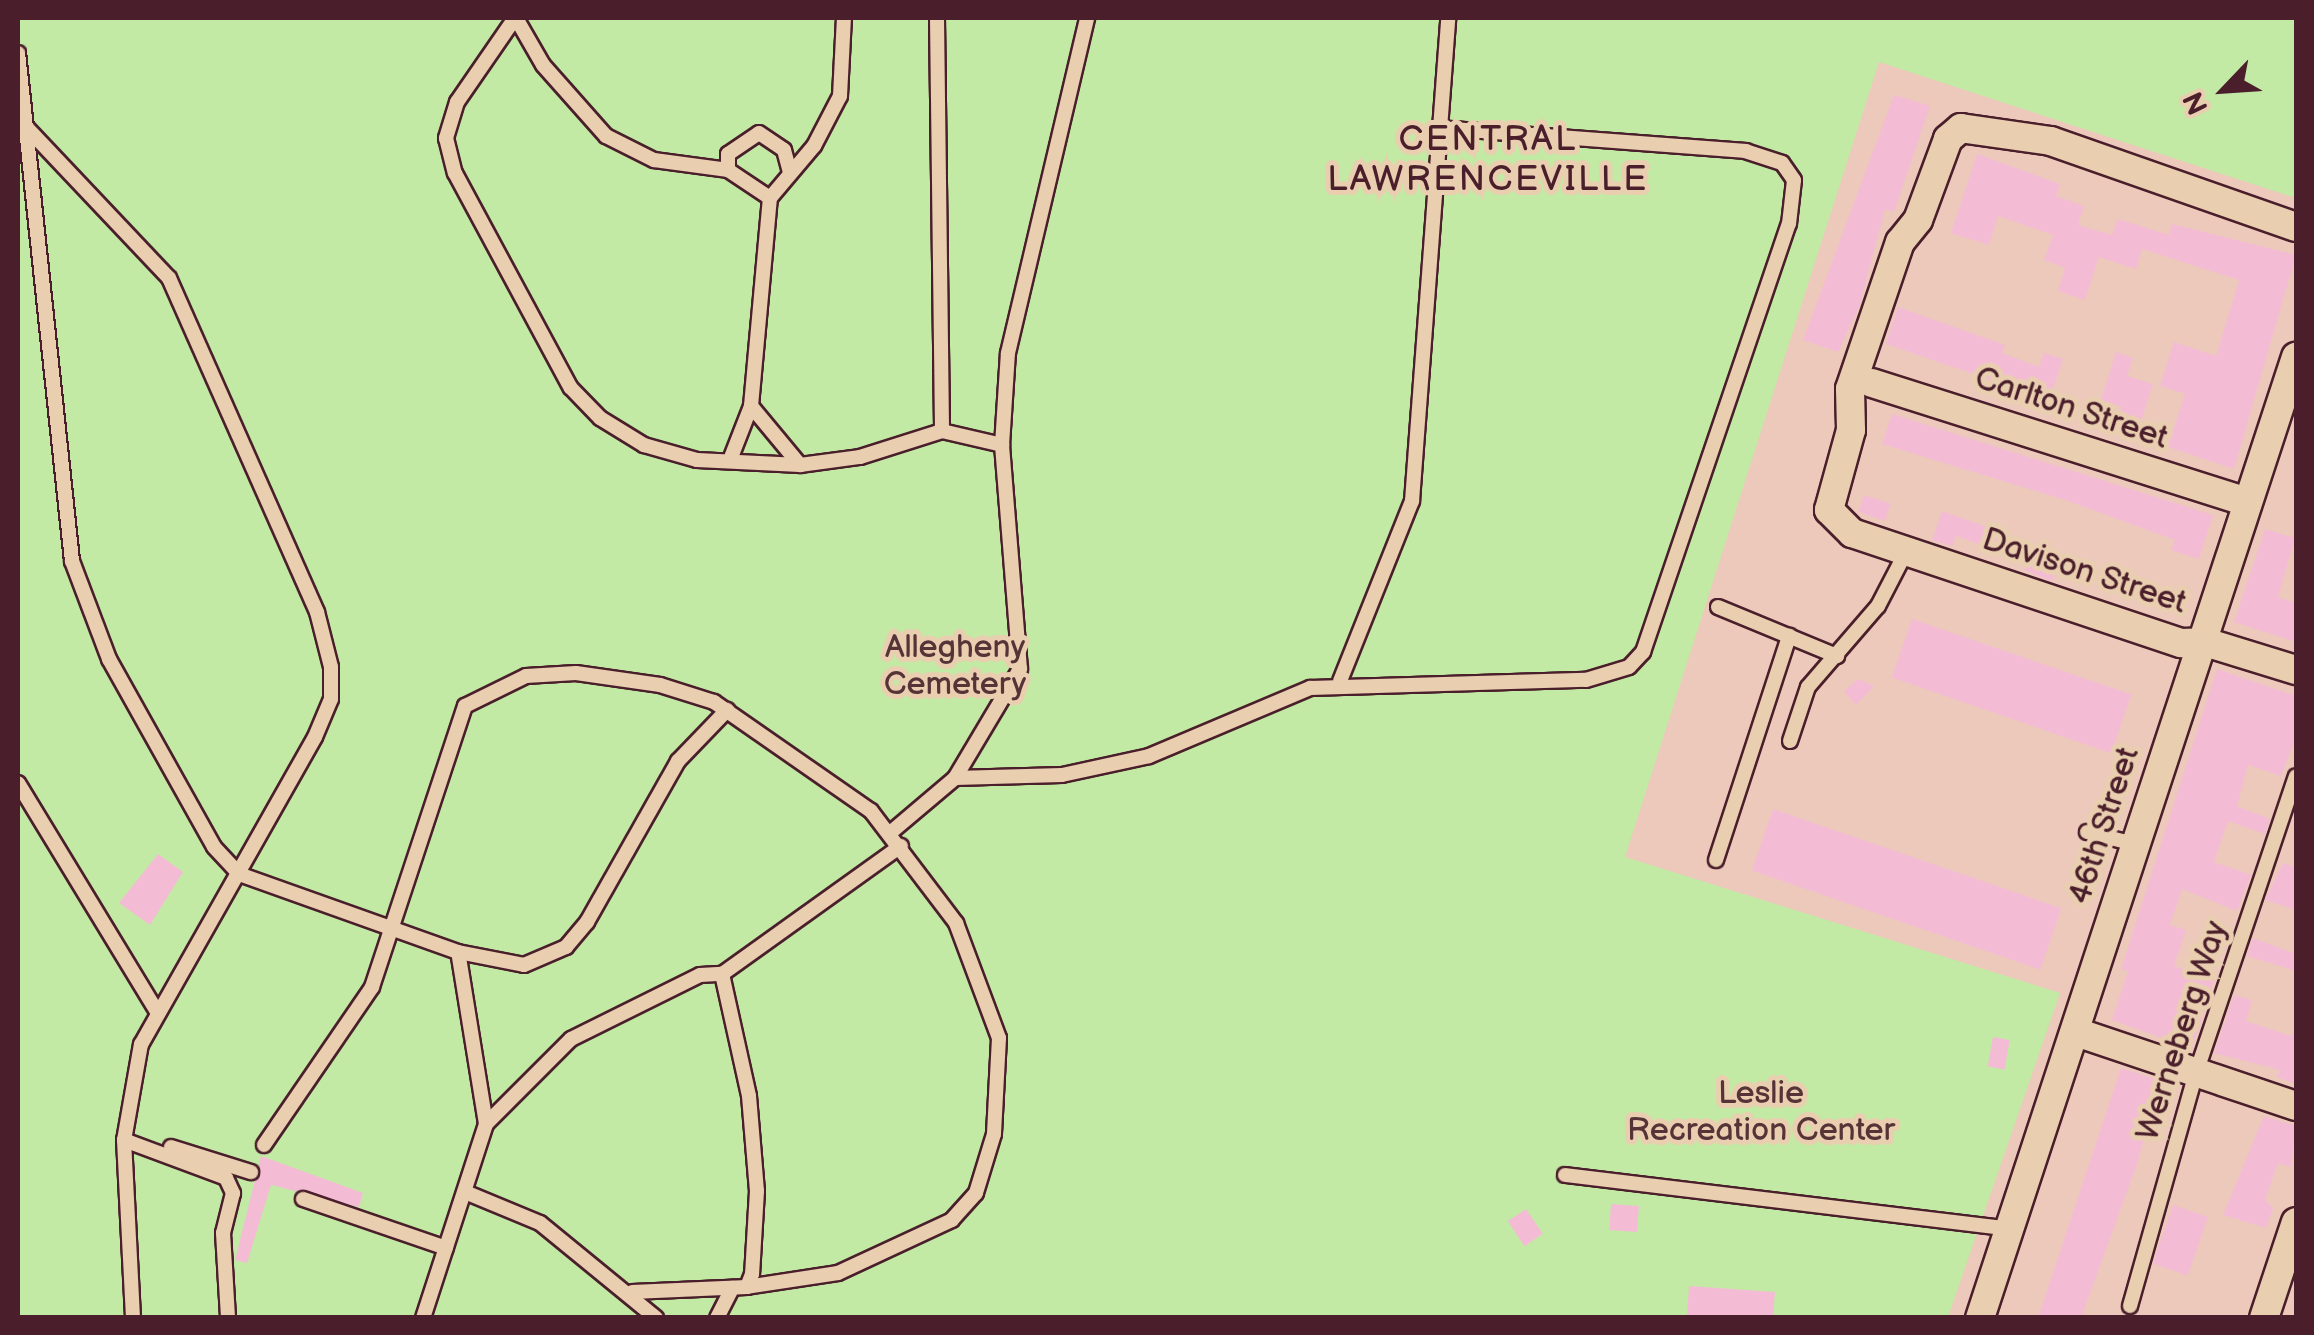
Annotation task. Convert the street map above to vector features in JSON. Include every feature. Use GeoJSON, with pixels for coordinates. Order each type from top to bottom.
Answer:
{"type":"FeatureCollection","features":[{"type":"Feature","properties":{"kind":"street","name":"Davison Street"},"geometry":{"type":"LineString","coordinates":[[2296,227],[2051,141],[1974,126],[1948,139],[1918,220],[1900,242],[1850,388],[1851,430],[1829,510],[1852,532],[2180,644],[2205,642],[2296,670]]}},
{"type":"Feature","properties":{"kind":"street","name":"46th Street"},"geometry":{"type":"LineString","coordinates":[[1980,1318],[2296,357]]}},
{"type":"Feature","properties":{"kind":"street","name":"Carlton Street"},"geometry":{"type":"LineString","coordinates":[[1872,382],[2248,502]]}},
{"type":"Feature","properties":{"kind":"street"},"geometry":{"type":"LineString","coordinates":[[2076,1032],[2296,1106]]}},
{"type":"Feature","properties":{"kind":"street"},"geometry":{"type":"LineString","coordinates":[[2264,1318],[2296,1222]]}},
{"type":"Feature","properties":{"kind":"lane"},"geometry":{"type":"LineString","coordinates":[[770,198],[728,170],[654,160],[606,136],[543,65],[516,18],[456,102],[446,138],[455,173],[571,388],[600,418],[644,445],[697,460],[800,465],[860,457],[942,431],[1002,445]]}},
{"type":"Feature","properties":{"kind":"lane"},"geometry":{"type":"LineString","coordinates":[[730,460],[751,406],[770,198],[840,96],[844,18]]}},
{"type":"Feature","properties":{"kind":"lane"},"geometry":{"type":"LineString","coordinates":[[937,18],[942,431]]}},
{"type":"Feature","properties":{"kind":"lane"},"geometry":{"type":"LineString","coordinates":[[890,833],[955,778],[1020,669],[1002,445],[1022,272],[1087,18]]}},
{"type":"Feature","properties":{"kind":"lane"},"geometry":{"type":"LineString","coordinates":[[1340,681],[1412,501],[1448,18]]}},
{"type":"Feature","properties":{"kind":"lane"},"geometry":{"type":"LineString","coordinates":[[18,53],[27,128],[25,155],[72,561],[110,659],[214,847],[239,874],[458,952],[524,965],[566,947],[678,761],[727,710]]}},
{"type":"Feature","properties":{"kind":"lane"},"geometry":{"type":"LineString","coordinates":[[27,128],[169,278],[317,612],[331,699],[239,874],[141,1044],[125,1136],[133,1318]]}},
{"type":"Feature","properties":{"kind":"lane"},"geometry":{"type":"LineString","coordinates":[[955,778],[1062,775],[1149,756],[1340,681],[1586,680],[1629,667],[1643,652],[1794,204],[1789,170],[1746,151],[1439,128]]}},
{"type":"Feature","properties":{"kind":"lane"},"geometry":{"type":"LineString","coordinates":[[728,170],[728,154],[759,133],[784,150],[790,172]]}},
{"type":"Feature","properties":{"kind":"lane"},"geometry":{"type":"LineString","coordinates":[[751,406],[800,465]]}},
{"type":"Feature","properties":{"kind":"lane"},"geometry":{"type":"LineString","coordinates":[[1790,741],[1808,687],[1878,606],[1907,550]]}},
{"type":"Feature","properties":{"kind":"lane"},"geometry":{"type":"LineString","coordinates":[[1718,607],[1837,656]]}},
{"type":"Feature","properties":{"kind":"lane"},"geometry":{"type":"LineString","coordinates":[[1716,860],[1789,636]]}},
{"type":"Feature","properties":{"kind":"lane"},"geometry":{"type":"LineString","coordinates":[[264,1145],[372,986],[396,929],[464,706],[484,691],[526,676],[576,673],[660,685],[727,710],[792,750],[890,833],[956,923],[999,1038],[994,1134],[976,1194],[952,1220],[870,1262],[740,1287],[632,1292]]}},
{"type":"Feature","properties":{"kind":"lane","name":"Werneberg Way"},"geometry":{"type":"LineString","coordinates":[[2130,1306],[2196,1073],[2296,776]]}},
{"type":"Feature","properties":{"kind":"lane"},"geometry":{"type":"LineString","coordinates":[[20,793],[158,1012]]}},
{"type":"Feature","properties":{"kind":"lane"},"geometry":{"type":"LineString","coordinates":[[2088,832],[2134,844]]}},
{"type":"Feature","properties":{"kind":"lane"},"geometry":{"type":"LineString","coordinates":[[486,1124],[571,1040],[700,976],[722,974],[901,846]]}},
{"type":"Feature","properties":{"kind":"lane"},"geometry":{"type":"LineString","coordinates":[[423,1318],[486,1124],[458,952]]}},
{"type":"Feature","properties":{"kind":"lane"},"geometry":{"type":"LineString","coordinates":[[718,1318],[740,1287],[758,1190],[749,1096],[722,974]]}},
{"type":"Feature","properties":{"kind":"lane"},"geometry":{"type":"LineString","coordinates":[[125,1136],[252,1172]]}},
{"type":"Feature","properties":{"kind":"lane"},"geometry":{"type":"LineString","coordinates":[[125,1136],[226,1178],[232,1193],[223,1233],[228,1318]]}},
{"type":"Feature","properties":{"kind":"lane"},"geometry":{"type":"LineString","coordinates":[[1565,1175],[2009,1229]]}},
{"type":"Feature","properties":{"kind":"lane"},"geometry":{"type":"LineString","coordinates":[[465,1192],[540,1223],[632,1292],[656,1318]]}},
{"type":"Feature","properties":{"kind":"lane"},"geometry":{"type":"LineString","coordinates":[[303,1199],[446,1248]]}},
{"type":"Feature","properties":{"kind":"green space","name":"Allegheny Cemetery"},"geometry":{"type":"Polygon","coordinates":[[[18,18],[2296,18],[2296,198],[1879,62],[1625,857],[2060,993],[1948,1317],[18,1317],[18,18]]]}},
{"type":"Feature","properties":{"kind":"building"},"geometry":{"type":"Polygon","coordinates":[[[1894,95],[1930,106],[1894,212],[1885,209],[1859,307],[1838,352],[1803,340],[1894,95]]]}},
{"type":"Feature","properties":{"kind":"building"},"geometry":{"type":"Polygon","coordinates":[[[1977,154],[2060,184],[2056,196],[2084,206],[2078,225],[2112,235],[2118,219],[2169,235],[2172,224],[2296,255],[2234,469],[2168,447],[2185,394],[2160,386],[2174,342],[2216,356],[2239,280],[2142,249],[2136,269],[2099,257],[2085,300],[2058,291],[2065,268],[2044,260],[2053,235],[1998,216],[1989,245],[1951,233],[1977,154]]]}},
{"type":"Feature","properties":{"kind":"building"},"geometry":{"type":"Polygon","coordinates":[[[1898,307],[2005,345],[2002,353],[2039,367],[2044,353],[2063,359],[2052,392],[2032,385],[2029,393],[1886,344],[1898,307]]]}},
{"type":"Feature","properties":{"kind":"building"},"geometry":{"type":"Polygon","coordinates":[[[2116,352],[2133,358],[2127,376],[2153,384],[2137,433],[2115,426],[2122,407],[2101,400],[2116,352]]]}},
{"type":"Feature","properties":{"kind":"building"},"geometry":{"type":"Polygon","coordinates":[[[1892,414],[2213,515],[2199,559],[2171,550],[2175,540],[2068,501],[1882,444],[1892,414]]]}},
{"type":"Feature","properties":{"kind":"building"},"geometry":{"type":"Polygon","coordinates":[[[1864,495],[1891,504],[1885,521],[1858,512],[1864,495]]]}},
{"type":"Feature","properties":{"kind":"building"},"geometry":{"type":"Polygon","coordinates":[[[1942,511],[2007,534],[2001,552],[1956,536],[1952,546],[1932,540],[1942,511]]]}},
{"type":"Feature","properties":{"kind":"building"},"geometry":{"type":"Polygon","coordinates":[[[2265,529],[2295,538],[2278,597],[2296,603],[2296,642],[2234,622],[2265,529]]]}},
{"type":"Feature","properties":{"kind":"building"},"geometry":{"type":"Polygon","coordinates":[[[2030,553],[2059,565],[2052,581],[2023,570],[2030,553]]]}},
{"type":"Feature","properties":{"kind":"building"},"geometry":{"type":"Polygon","coordinates":[[[1912,619],[2131,695],[2111,753],[1892,678],[1912,619]]]}},
{"type":"Feature","properties":{"kind":"building"},"geometry":{"type":"Polygon","coordinates":[[[2217,669],[2296,696],[2296,737],[2281,776],[2248,765],[2237,806],[2270,819],[2265,834],[2228,821],[2214,862],[2251,875],[2237,911],[2182,889],[2170,925],[2186,930],[2174,966],[2214,979],[2192,1049],[2112,1020],[2128,971],[2121,969],[2217,669]]]}},
{"type":"Feature","properties":{"kind":"building"},"geometry":{"type":"Polygon","coordinates":[[[1858,679],[1874,686],[1856,705],[1844,691],[1858,679]]]}},
{"type":"Feature","properties":{"kind":"building"},"geometry":{"type":"Polygon","coordinates":[[[1773,809],[2061,908],[2040,970],[1752,870],[1773,809]]]}},
{"type":"Feature","properties":{"kind":"building"},"geometry":{"type":"Polygon","coordinates":[[[158,854],[183,872],[150,925],[119,903],[158,854]]]}},
{"type":"Feature","properties":{"kind":"building"},"geometry":{"type":"Polygon","coordinates":[[[2283,863],[2296,867],[2296,910],[2265,900],[2283,863]]]}},
{"type":"Feature","properties":{"kind":"building"},"geometry":{"type":"Polygon","coordinates":[[[2253,938],[2296,954],[2296,971],[2247,956],[2253,938]]]}},
{"type":"Feature","properties":{"kind":"building"},"geometry":{"type":"Polygon","coordinates":[[[2234,995],[2252,1000],[2246,1021],[2291,1036],[2296,1030],[2296,1084],[2277,1077],[2280,1070],[2214,1053],[2234,995]]]}},
{"type":"Feature","properties":{"kind":"building"},"geometry":{"type":"Polygon","coordinates":[[[1993,1037],[2010,1040],[2005,1069],[1988,1067],[1993,1037]]]}},
{"type":"Feature","properties":{"kind":"building"},"geometry":{"type":"Polygon","coordinates":[[[2121,1068],[2161,1081],[2136,1167],[2081,1318],[2038,1318],[2121,1068]]]}},
{"type":"Feature","properties":{"kind":"building"},"geometry":{"type":"Polygon","coordinates":[[[2264,1116],[2296,1126],[2291,1167],[2278,1163],[2265,1200],[2273,1208],[2266,1228],[2223,1215],[2264,1116]]]}},
{"type":"Feature","properties":{"kind":"building"},"geometry":{"type":"Polygon","coordinates":[[[261,1156],[363,1193],[359,1207],[271,1185],[247,1263],[235,1260],[261,1156]]]}},
{"type":"Feature","properties":{"kind":"building"},"geometry":{"type":"Polygon","coordinates":[[[1611,1204],[1639,1206],[1637,1232],[1609,1230],[1611,1204]]]}},
{"type":"Feature","properties":{"kind":"building"},"geometry":{"type":"Polygon","coordinates":[[[2173,1205],[2208,1217],[2188,1276],[2153,1264],[2173,1205]]]}},
{"type":"Feature","properties":{"kind":"building"},"geometry":{"type":"Polygon","coordinates":[[[1526,1209],[1543,1234],[1525,1246],[1508,1221],[1526,1209]]]}},
{"type":"Feature","properties":{"kind":"building"},"geometry":{"type":"Polygon","coordinates":[[[1689,1286],[1775,1292],[1773,1318],[1687,1318],[1689,1286]]]}},
{"type":"Feature","properties":{"kind":"district","name":"CENTRAL LAWRENCEVILLE"},"geometry":{"type":"Point","coordinates":[1488,160]}},
{"type":"Feature","properties":{"kind":"park label","name":"Leslie Recreation Center"},"geometry":{"type":"Point","coordinates":[1761,1114]}}]}
